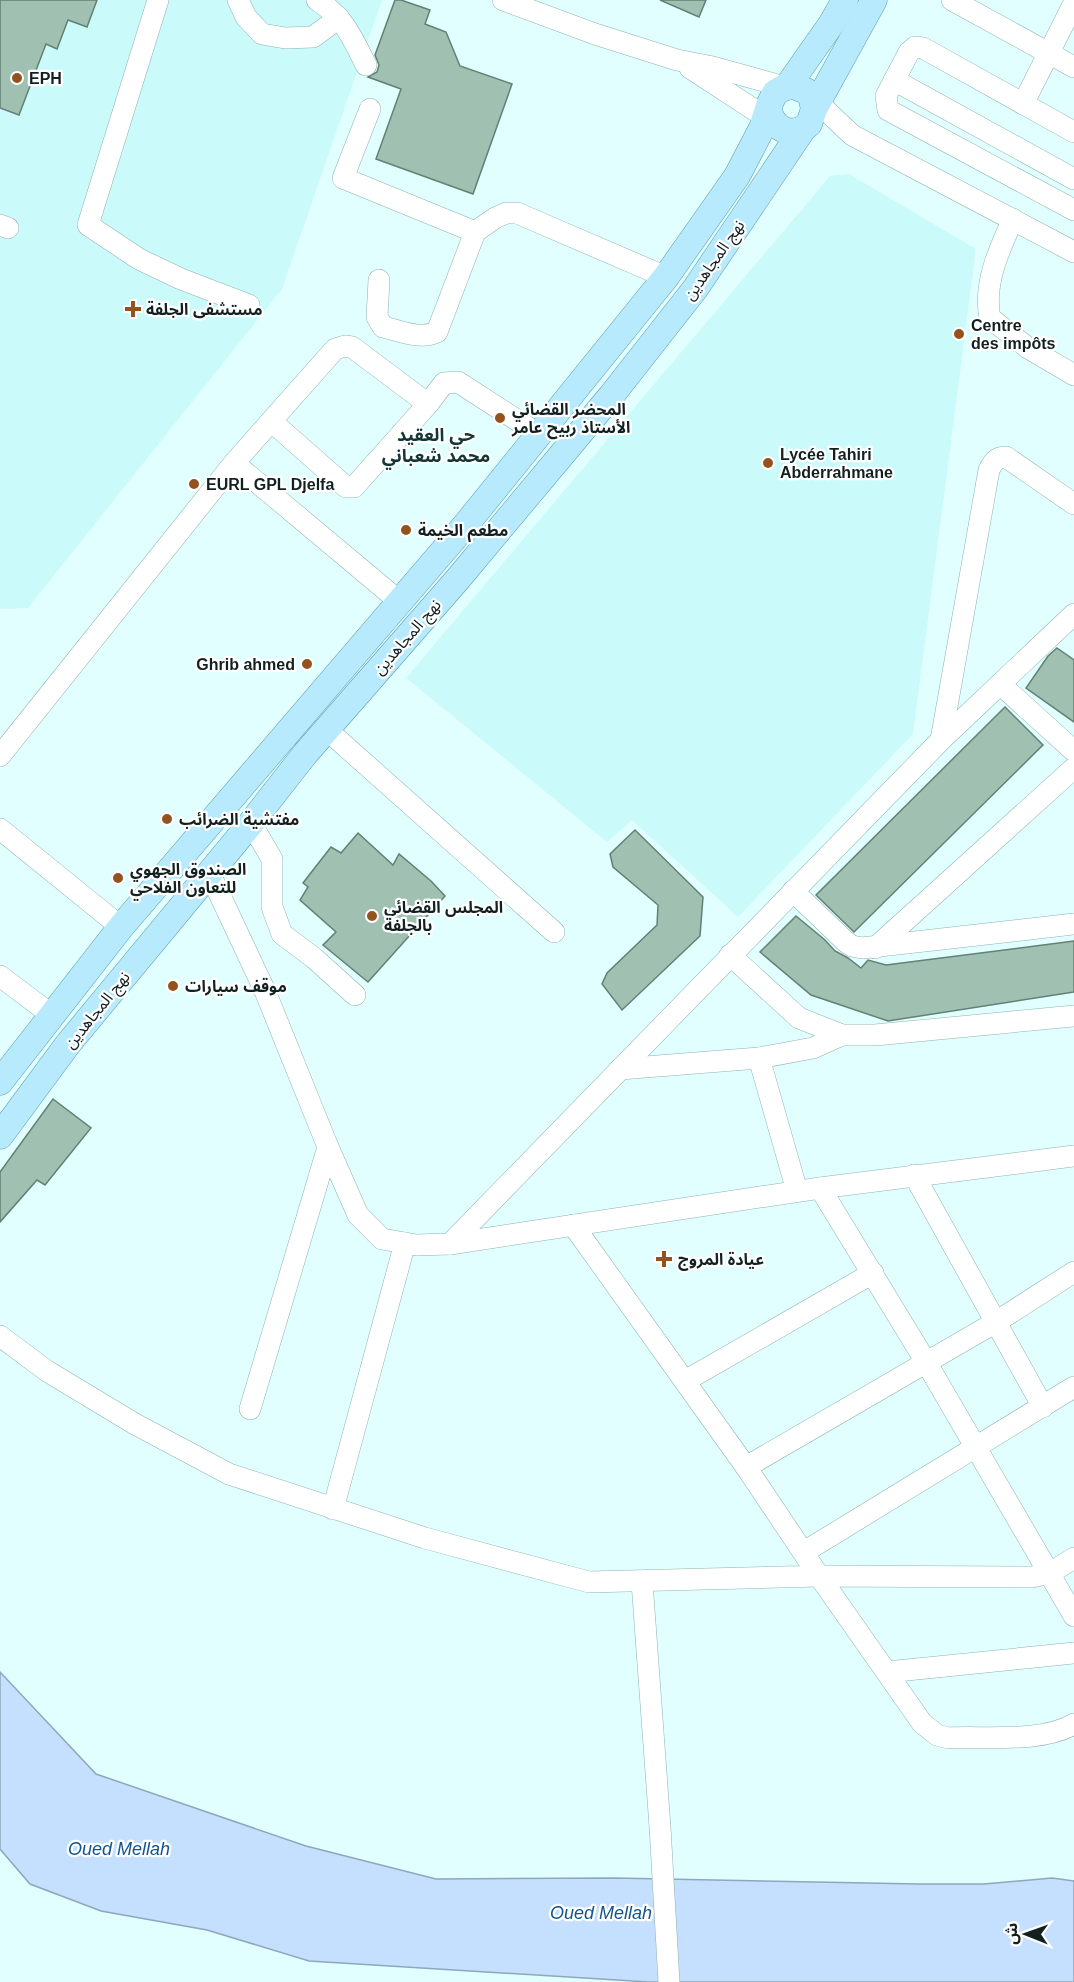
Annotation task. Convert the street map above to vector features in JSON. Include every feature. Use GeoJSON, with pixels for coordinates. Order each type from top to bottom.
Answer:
{"type":"FeatureCollection","features":[{"type":"Feature","properties":{"kind":"main road"},"geometry":{"type":"LineString","coordinates":[[803,106],[832,23],[845,0]]}},
{"type":"Feature","properties":{"kind":"main road"},"geometry":{"type":"LineString","coordinates":[[770,116],[787,131],[874,0]]}},
{"type":"Feature","properties":{"kind":"main road","name":"نهج المجاهدين"},"geometry":{"type":"LineString","coordinates":[[0,1082],[121,927],[468,522],[666,277],[737,176],[770,116],[775,93],[803,106],[695,289],[611,396],[457,580],[326,729],[68,1044],[0,1136]]}},
{"type":"Feature","properties":{"kind":"street"},"geometry":{"type":"LineString","coordinates":[[158,0],[88,225],[139,260],[249,305]]}},
{"type":"Feature","properties":{"kind":"street"},"geometry":{"type":"LineString","coordinates":[[238,0],[246,17],[262,34],[285,38],[313,37],[339,18]]}},
{"type":"Feature","properties":{"kind":"street"},"geometry":{"type":"LineString","coordinates":[[317,0],[331,9],[349,29],[366,65]]}},
{"type":"Feature","properties":{"kind":"street"},"geometry":{"type":"LineString","coordinates":[[503,0],[595,34],[677,60],[713,67],[803,106],[852,135],[1074,252]]}},
{"type":"Feature","properties":{"kind":"street"},"geometry":{"type":"LineString","coordinates":[[952,0],[1074,67]]}},
{"type":"Feature","properties":{"kind":"street"},"geometry":{"type":"LineString","coordinates":[[1023,104],[1068,5]]}},
{"type":"Feature","properties":{"kind":"street"},"geometry":{"type":"LineString","coordinates":[[1074,132],[923,48],[915,47],[909,52],[886,96],[888,110],[1074,210]]}},
{"type":"Feature","properties":{"kind":"street"},"geometry":{"type":"LineString","coordinates":[[677,60],[770,116]]}},
{"type":"Feature","properties":{"kind":"street"},"geometry":{"type":"LineString","coordinates":[[894,80],[1074,179]]}},
{"type":"Feature","properties":{"kind":"street"},"geometry":{"type":"LineString","coordinates":[[370,109],[343,178],[475,232]]}},
{"type":"Feature","properties":{"kind":"street"},"geometry":{"type":"LineString","coordinates":[[379,280],[377,317],[383,327],[421,336],[437,332],[475,232],[506,213],[517,213],[666,277]]}},
{"type":"Feature","properties":{"kind":"street"},"geometry":{"type":"LineString","coordinates":[[1012,219],[994,262],[987,306],[990,318],[1028,348],[1074,375]]}},
{"type":"Feature","properties":{"kind":"street"},"geometry":{"type":"LineString","coordinates":[[3,747],[234,463],[335,349],[345,346],[352,347],[428,404]]}},
{"type":"Feature","properties":{"kind":"street"},"geometry":{"type":"LineString","coordinates":[[271,421],[350,489],[428,404],[444,383],[458,382],[540,435]]}},
{"type":"Feature","properties":{"kind":"street"},"geometry":{"type":"LineString","coordinates":[[941,740],[989,470],[993,462],[999,457],[1006,458],[1074,504]]}},
{"type":"Feature","properties":{"kind":"street"},"geometry":{"type":"LineString","coordinates":[[234,463],[399,601]]}},
{"type":"Feature","properties":{"kind":"street"},"geometry":{"type":"LineString","coordinates":[[450,1244],[941,740],[1000,684],[1069,626]]}},
{"type":"Feature","properties":{"kind":"street"},"geometry":{"type":"LineString","coordinates":[[1000,684],[1074,751]]}},
{"type":"Feature","properties":{"kind":"street"},"geometry":{"type":"LineString","coordinates":[[326,729],[554,932]]}},
{"type":"Feature","properties":{"kind":"street"},"geometry":{"type":"LineString","coordinates":[[875,948],[1074,768]]}},
{"type":"Feature","properties":{"kind":"street"},"geometry":{"type":"LineString","coordinates":[[251,823],[272,859],[272,907],[282,934],[314,958],[355,995]]}},
{"type":"Feature","properties":{"kind":"street"},"geometry":{"type":"LineString","coordinates":[[0,830],[121,927]]}},
{"type":"Feature","properties":{"kind":"street"},"geometry":{"type":"LineString","coordinates":[[209,872],[265,991],[358,1215],[382,1239],[416,1245],[450,1244],[797,1191],[1074,1156]]}},
{"type":"Feature","properties":{"kind":"street"},"geometry":{"type":"LineString","coordinates":[[793,891],[852,946],[875,948],[1074,924]]}},
{"type":"Feature","properties":{"kind":"street"},"geometry":{"type":"LineString","coordinates":[[730,955],[799,1018],[842,1035],[875,1035],[1074,1016]]}},
{"type":"Feature","properties":{"kind":"street"},"geometry":{"type":"LineString","coordinates":[[0,976],[53,1016]]}},
{"type":"Feature","properties":{"kind":"street"},"geometry":{"type":"LineString","coordinates":[[620,1069],[759,1058],[813,1048],[842,1035]]}},
{"type":"Feature","properties":{"kind":"street"},"geometry":{"type":"LineString","coordinates":[[759,1058],[797,1191]]}},
{"type":"Feature","properties":{"kind":"street"},"geometry":{"type":"LineString","coordinates":[[250,1409],[328,1147]]}},
{"type":"Feature","properties":{"kind":"street"},"geometry":{"type":"LineString","coordinates":[[914,1175],[1043,1407]]}},
{"type":"Feature","properties":{"kind":"street"},"geometry":{"type":"LineString","coordinates":[[820,1188],[926,1362],[1074,1616]]}},
{"type":"Feature","properties":{"kind":"street"},"geometry":{"type":"LineString","coordinates":[[573,1225],[746,1467],[922,1723],[937,1735],[948,1738],[1035,1736],[1064,1730],[1074,1724]]}},
{"type":"Feature","properties":{"kind":"street"},"geometry":{"type":"LineString","coordinates":[[333,1509],[405,1243]]}},
{"type":"Feature","properties":{"kind":"street"},"geometry":{"type":"LineString","coordinates":[[746,1467],[996,1322],[1074,1272]]}},
{"type":"Feature","properties":{"kind":"street"},"geometry":{"type":"LineString","coordinates":[[685,1381],[873,1273]]}},
{"type":"Feature","properties":{"kind":"street"},"geometry":{"type":"LineString","coordinates":[[0,1336],[47,1371],[145,1430],[230,1474],[425,1538],[589,1582],[819,1576],[1015,1578],[1050,1573],[1074,1558]]}},
{"type":"Feature","properties":{"kind":"street"},"geometry":{"type":"LineString","coordinates":[[804,1552],[976,1449],[1074,1387]]}},
{"type":"Feature","properties":{"kind":"street"},"geometry":{"type":"LineString","coordinates":[[642,1582],[669,1982]]}},
{"type":"Feature","properties":{"kind":"street"},"geometry":{"type":"LineString","coordinates":[[887,1672],[1074,1653]]}},
{"type":"Feature","properties":{"kind":"shaded area","name":"مستشفى الجلفة"},"geometry":{"type":"Polygon","coordinates":[[[0,0],[382,0],[282,289],[28,608],[0,609],[0,0]]]}},
{"type":"Feature","properties":{"kind":"shaded area","name":"Lycée Tahiri Abderrahmane"},"geometry":{"type":"Polygon","coordinates":[[[849,174],[976,249],[913,734],[738,917],[632,820],[607,842],[406,678],[830,176],[849,174]]]}},
{"type":"Feature","properties":{"kind":"water","name":"Oued Mellah"},"geometry":{"type":"Polygon","coordinates":[[[0,1672],[96,1774],[306,1846],[436,1879],[614,1878],[919,1884],[984,1884],[1052,1878],[1074,1881],[1074,1982],[649,1982],[309,1961],[207,1930],[101,1911],[30,1884],[0,1849],[0,1672]]]}},
{"type":"Feature","properties":{"kind":"building","name":"EPH"},"geometry":{"type":"Polygon","coordinates":[[[0,0],[97,0],[87,27],[68,20],[57,49],[46,44],[19,115],[0,108],[0,0]]]}},
{"type":"Feature","properties":{"kind":"building"},"geometry":{"type":"Polygon","coordinates":[[[395,0],[430,10],[425,24],[446,32],[460,66],[512,84],[473,194],[376,159],[401,89],[368,77],[377,72],[379,65],[375,55],[395,0]]]}},
{"type":"Feature","properties":{"kind":"building"},"geometry":{"type":"Polygon","coordinates":[[[660,0],[706,0],[699,17],[660,0]]]}},
{"type":"Feature","properties":{"kind":"building"},"geometry":{"type":"Polygon","coordinates":[[[1057,648],[1074,660],[1074,722],[1026,688],[1048,656],[1057,648]]]}},
{"type":"Feature","properties":{"kind":"building"},"geometry":{"type":"Polygon","coordinates":[[[1005,707],[1043,745],[854,932],[816,895],[1005,707]]]}},
{"type":"Feature","properties":{"kind":"building"},"geometry":{"type":"Polygon","coordinates":[[[635,830],[703,897],[700,936],[622,1010],[602,984],[607,973],[657,925],[658,905],[613,867],[610,854],[635,830]]]}},
{"type":"Feature","properties":{"kind":"building","name":"المجلس القضائي بالجلفة"},"geometry":{"type":"Polygon","coordinates":[[[358,833],[393,865],[399,854],[445,896],[368,982],[323,945],[336,932],[300,900],[308,887],[303,883],[331,847],[341,853],[358,833]]]}},
{"type":"Feature","properties":{"kind":"building"},"geometry":{"type":"Polygon","coordinates":[[[796,916],[835,951],[861,968],[868,960],[886,965],[1074,941],[1074,992],[888,1021],[811,995],[760,952],[796,916]]]}},
{"type":"Feature","properties":{"kind":"building"},"geometry":{"type":"Polygon","coordinates":[[[53,1099],[91,1128],[45,1185],[37,1180],[0,1222],[0,1172],[53,1099]]]}},
{"type":"Feature","properties":{"kind":"place","name":"EPH"},"geometry":{"type":"Point","coordinates":[17,78]}},
{"type":"Feature","properties":{"kind":"place","name":"مستشفى الجلفة"},"geometry":{"type":"Point","coordinates":[133,309]}},
{"type":"Feature","properties":{"kind":"place","name":"Centre des impôts"},"geometry":{"type":"Point","coordinates":[959,334]}},
{"type":"Feature","properties":{"kind":"place","name":"المحضر القضائي الأستاذ ربيح عامر"},"geometry":{"type":"Point","coordinates":[500,418]}},
{"type":"Feature","properties":{"kind":"place","name":"Lycée Tahiri Abderrahmane"},"geometry":{"type":"Point","coordinates":[768,463]}},
{"type":"Feature","properties":{"kind":"place","name":"EURL GPL Djelfa"},"geometry":{"type":"Point","coordinates":[194,484]}},
{"type":"Feature","properties":{"kind":"place","name":"مطعم الخيمة"},"geometry":{"type":"Point","coordinates":[406,530]}},
{"type":"Feature","properties":{"kind":"place","name":"Ghrib ahmed"},"geometry":{"type":"Point","coordinates":[307,664]}},
{"type":"Feature","properties":{"kind":"place","name":"مفتشية الضرائب"},"geometry":{"type":"Point","coordinates":[167,819]}},
{"type":"Feature","properties":{"kind":"place","name":"الصندوق الجهوي للتعاون الفلاحي"},"geometry":{"type":"Point","coordinates":[118,878]}},
{"type":"Feature","properties":{"kind":"place","name":"المجلس القضائي بالجلفة"},"geometry":{"type":"Point","coordinates":[372,916]}},
{"type":"Feature","properties":{"kind":"place","name":"موقف سيارات"},"geometry":{"type":"Point","coordinates":[173,986]}},
{"type":"Feature","properties":{"kind":"place","name":"عيادة المروج"},"geometry":{"type":"Point","coordinates":[664,1259]}},
{"type":"Feature","properties":{"kind":"district","name":"حي العقيد محمد شعباني"},"geometry":{"type":"Point","coordinates":[436,445]}}]}
